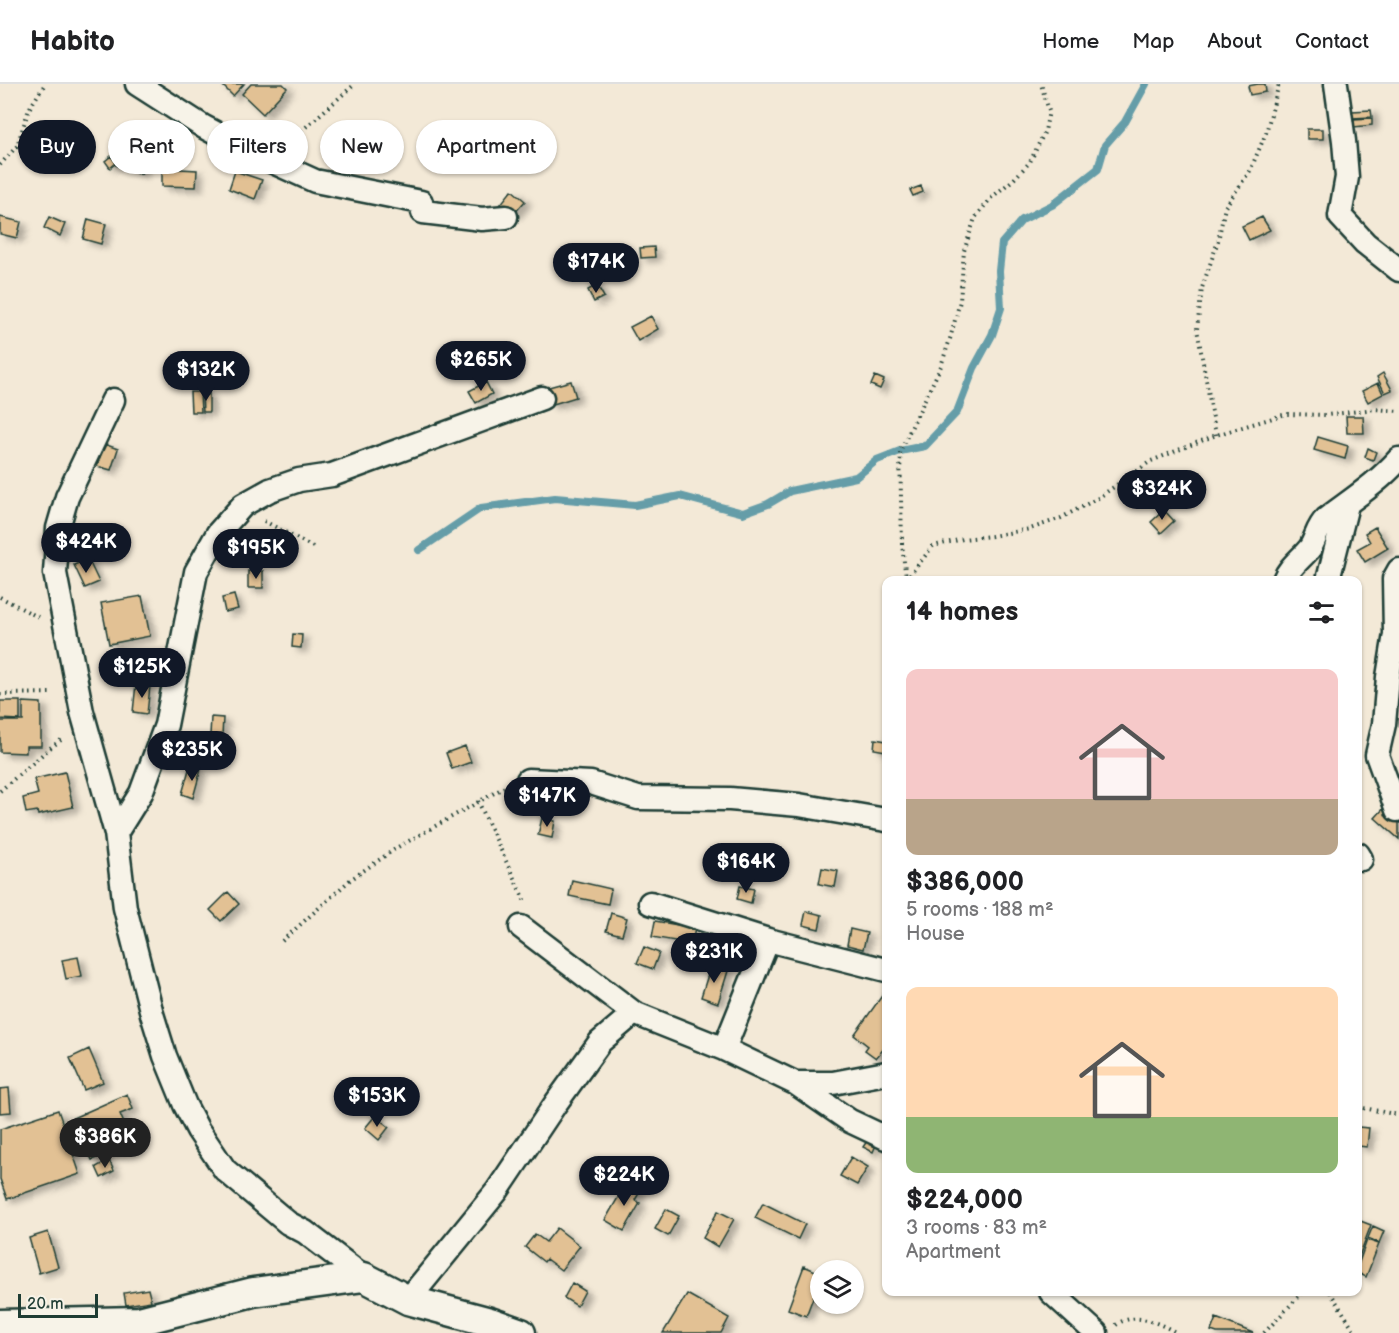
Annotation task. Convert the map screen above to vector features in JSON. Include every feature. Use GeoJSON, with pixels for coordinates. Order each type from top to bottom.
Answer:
{"type":"FeatureCollection","features":[{"type":"Feature","properties":{"kind":"street"},"geometry":{"type":"LineString","coordinates":[[137,84],[207,129]]}},
{"type":"Feature","properties":{"kind":"street"},"geometry":{"type":"LineString","coordinates":[[1339,88],[1347,177],[1340,216],[1365,243],[1399,270]]}},
{"type":"Feature","properties":{"kind":"street"},"geometry":{"type":"LineString","coordinates":[[300,174],[315,181],[421,202],[423,212],[482,219],[506,217]]}},
{"type":"Feature","properties":{"kind":"street"},"geometry":{"type":"LineString","coordinates":[[116,832],[141,793],[166,725],[196,572],[218,533],[243,505],[270,490],[299,480],[332,475],[542,398]]}},
{"type":"Feature","properties":{"kind":"street"},"geometry":{"type":"LineString","coordinates":[[113,400],[67,497],[58,528],[55,573],[82,712],[116,832],[125,909],[152,1014],[165,1056],[185,1105],[198,1130],[225,1170],[288,1223],[305,1232],[364,1277],[408,1300],[490,1322],[521,1333]]}},
{"type":"Feature","properties":{"kind":"street"},"geometry":{"type":"LineString","coordinates":[[1286,576],[1292,566],[1312,546],[1315,534],[1326,520],[1347,505],[1399,459]]}},
{"type":"Feature","properties":{"kind":"street"},"geometry":{"type":"LineString","coordinates":[[1329,576],[1347,505]]}},
{"type":"Feature","properties":{"kind":"street"},"geometry":{"type":"LineString","coordinates":[[1397,810],[1377,755],[1384,724],[1395,634],[1394,579],[1399,570]]}},
{"type":"Feature","properties":{"kind":"street"},"geometry":{"type":"LineString","coordinates":[[528,780],[591,783],[638,798],[730,799],[799,805],[882,819]]}},
{"type":"Feature","properties":{"kind":"street"},"geometry":{"type":"LineString","coordinates":[[650,903],[768,940],[882,969]]}},
{"type":"Feature","properties":{"kind":"street"},"geometry":{"type":"LineString","coordinates":[[521,927],[634,1013],[724,1049],[795,1083],[850,1121],[882,1136]]}},
{"type":"Feature","properties":{"kind":"street"},"geometry":{"type":"LineString","coordinates":[[724,1049],[768,940]]}},
{"type":"Feature","properties":{"kind":"street"},"geometry":{"type":"LineString","coordinates":[[408,1300],[497,1191],[600,1042],[634,1013]]}},
{"type":"Feature","properties":{"kind":"street"},"geometry":{"type":"LineString","coordinates":[[795,1083],[833,1083],[882,1074]]}},
{"type":"Feature","properties":{"kind":"street"},"geometry":{"type":"LineString","coordinates":[[0,1324],[142,1327],[253,1292],[364,1277]]}},
{"type":"Feature","properties":{"kind":"street"},"geometry":{"type":"LineString","coordinates":[[1063,1296],[1105,1330]]}},
{"type":"Feature","properties":{"kind":"path"},"geometry":{"type":"LineString","coordinates":[[0,165],[17,146],[29,109],[45,84]]}},
{"type":"Feature","properties":{"kind":"path"},"geometry":{"type":"LineString","coordinates":[[308,125],[355,84]]}},
{"type":"Feature","properties":{"kind":"path"},"geometry":{"type":"LineString","coordinates":[[906,576],[902,544],[900,451],[941,366],[950,339],[960,301],[964,251],[975,218],[991,198],[1030,162],[1045,131],[1049,111],[1041,84]]}},
{"type":"Feature","properties":{"kind":"path"},"geometry":{"type":"LineString","coordinates":[[1216,435],[1197,329],[1202,288],[1218,241],[1225,207],[1250,171],[1266,133],[1279,84]]}},
{"type":"Feature","properties":{"kind":"path"},"geometry":{"type":"LineString","coordinates":[[909,576],[933,546],[1030,529],[1061,518],[1098,498],[1151,461],[1216,435],[1286,414],[1328,415],[1374,409],[1399,411]]}},
{"type":"Feature","properties":{"kind":"path"},"geometry":{"type":"LineString","coordinates":[[227,523],[264,521],[313,547]]}},
{"type":"Feature","properties":{"kind":"path"},"geometry":{"type":"LineString","coordinates":[[0,597],[36,615],[68,638]]}},
{"type":"Feature","properties":{"kind":"path"},"geometry":{"type":"LineString","coordinates":[[0,694],[52,693],[78,689]]}},
{"type":"Feature","properties":{"kind":"path"},"geometry":{"type":"LineString","coordinates":[[0,791],[66,736],[82,712]]}},
{"type":"Feature","properties":{"kind":"path"},"geometry":{"type":"LineString","coordinates":[[282,941],[350,880],[398,846],[512,783],[528,780]]}},
{"type":"Feature","properties":{"kind":"path"},"geometry":{"type":"LineString","coordinates":[[478,801],[528,909],[521,927]]}},
{"type":"Feature","properties":{"kind":"path"},"geometry":{"type":"LineString","coordinates":[[1362,1108],[1399,1115]]}},
{"type":"Feature","properties":{"kind":"path"},"geometry":{"type":"LineString","coordinates":[[1264,1333],[1299,1296]]}},
{"type":"Feature","properties":{"kind":"path"},"geometry":{"type":"LineString","coordinates":[[1333,1296],[1356,1333]]}},
{"type":"Feature","properties":{"kind":"path"},"geometry":{"type":"LineString","coordinates":[[1105,1330],[1134,1317],[1167,1327],[1177,1333]]}},
{"type":"Feature","properties":{"kind":"building"},"geometry":{"type":"Polygon","coordinates":[[[221,84],[244,84],[233,96],[221,84]]]}},
{"type":"Feature","properties":{"kind":"building"},"geometry":{"type":"Polygon","coordinates":[[[251,84],[283,84],[287,88],[263,114],[242,94],[251,84]]]}},
{"type":"Feature","properties":{"kind":"building"},"geometry":{"type":"Polygon","coordinates":[[[1265,84],[1266,92],[1250,95],[1248,86],[1265,84]]]}},
{"type":"Feature","properties":{"kind":"building"},"geometry":{"type":"Polygon","coordinates":[[[1371,110],[1372,117],[1352,118],[1352,111],[1371,110]]]}},
{"type":"Feature","properties":{"kind":"building"},"geometry":{"type":"Polygon","coordinates":[[[1372,118],[1372,125],[1354,127],[1354,119],[1372,118]]]}},
{"type":"Feature","properties":{"kind":"building"},"geometry":{"type":"Polygon","coordinates":[[[1307,129],[1323,129],[1323,139],[1307,139],[1307,129]]]}},
{"type":"Feature","properties":{"kind":"building"},"geometry":{"type":"Polygon","coordinates":[[[195,170],[197,170],[196,187],[162,186],[162,174],[195,174],[195,170]]]}},
{"type":"Feature","properties":{"kind":"building"},"geometry":{"type":"Polygon","coordinates":[[[234,174],[244,174],[262,180],[255,199],[229,189],[234,174]]]}},
{"type":"Feature","properties":{"kind":"building"},"geometry":{"type":"Polygon","coordinates":[[[921,186],[923,192],[913,196],[910,190],[921,186]]]}},
{"type":"Feature","properties":{"kind":"building"},"geometry":{"type":"Polygon","coordinates":[[[512,190],[525,201],[513,215],[500,205],[512,190]]]}},
{"type":"Feature","properties":{"kind":"building"},"geometry":{"type":"Polygon","coordinates":[[[0,217],[21,222],[17,238],[0,234],[0,217]]]}},
{"type":"Feature","properties":{"kind":"building"},"geometry":{"type":"Polygon","coordinates":[[[49,217],[65,224],[60,236],[44,228],[49,217]]]}},
{"type":"Feature","properties":{"kind":"building"},"geometry":{"type":"Polygon","coordinates":[[[1262,217],[1270,230],[1249,240],[1242,226],[1262,217]]]}},
{"type":"Feature","properties":{"kind":"building"},"geometry":{"type":"Polygon","coordinates":[[[88,219],[106,224],[101,244],[83,239],[88,219]]]}},
{"type":"Feature","properties":{"kind":"building"},"geometry":{"type":"Polygon","coordinates":[[[654,247],[655,257],[641,258],[640,248],[654,247]]]}},
{"type":"Feature","properties":{"kind":"building"},"geometry":{"type":"Polygon","coordinates":[[[597,285],[604,297],[594,302],[588,290],[597,285]]]}},
{"type":"Feature","properties":{"kind":"building"},"geometry":{"type":"Polygon","coordinates":[[[651,316],[658,329],[638,341],[630,327],[651,316]]]}},
{"type":"Feature","properties":{"kind":"building"},"geometry":{"type":"Polygon","coordinates":[[[1383,373],[1392,390],[1385,393],[1377,377],[1383,373]]]}},
{"type":"Feature","properties":{"kind":"building"},"geometry":{"type":"Polygon","coordinates":[[[875,376],[884,380],[880,389],[871,385],[875,376]]]}},
{"type":"Feature","properties":{"kind":"building"},"geometry":{"type":"Polygon","coordinates":[[[571,381],[576,397],[550,405],[545,388],[571,381]]]}},
{"type":"Feature","properties":{"kind":"building"},"geometry":{"type":"Polygon","coordinates":[[[486,382],[492,394],[476,403],[469,391],[486,382]]]}},
{"type":"Feature","properties":{"kind":"building"},"geometry":{"type":"Polygon","coordinates":[[[1378,383],[1383,394],[1368,402],[1362,391],[1378,383]]]}},
{"type":"Feature","properties":{"kind":"building"},"geometry":{"type":"Polygon","coordinates":[[[190,392],[200,392],[201,412],[191,412],[190,392]]]}},
{"type":"Feature","properties":{"kind":"building"},"geometry":{"type":"Polygon","coordinates":[[[202,393],[209,393],[209,412],[203,412],[202,393]]]}},
{"type":"Feature","properties":{"kind":"building"},"geometry":{"type":"Polygon","coordinates":[[[1346,416],[1363,416],[1364,433],[1347,433],[1346,416]]]}},
{"type":"Feature","properties":{"kind":"building"},"geometry":{"type":"Polygon","coordinates":[[[1318,437],[1348,446],[1345,459],[1314,450],[1318,437]]]}},
{"type":"Feature","properties":{"kind":"building"},"geometry":{"type":"Polygon","coordinates":[[[104,444],[118,449],[111,470],[97,466],[104,444]]]}},
{"type":"Feature","properties":{"kind":"building"},"geometry":{"type":"Polygon","coordinates":[[[1368,448],[1376,452],[1373,460],[1365,457],[1368,448]]]}},
{"type":"Feature","properties":{"kind":"building"},"geometry":{"type":"Polygon","coordinates":[[[1164,510],[1174,521],[1161,533],[1151,522],[1164,510]]]}},
{"type":"Feature","properties":{"kind":"building"},"geometry":{"type":"Polygon","coordinates":[[[1375,527],[1388,548],[1365,562],[1357,549],[1370,542],[1365,533],[1375,527]]]}},
{"type":"Feature","properties":{"kind":"building"},"geometry":{"type":"Polygon","coordinates":[[[88,559],[99,582],[85,588],[74,565],[88,559]]]}},
{"type":"Feature","properties":{"kind":"building"},"geometry":{"type":"Polygon","coordinates":[[[248,571],[263,571],[263,588],[248,588],[248,571]]]}},
{"type":"Feature","properties":{"kind":"building"},"geometry":{"type":"Polygon","coordinates":[[[234,595],[238,609],[225,612],[222,598],[234,595]]]}},
{"type":"Feature","properties":{"kind":"building"},"geometry":{"type":"Polygon","coordinates":[[[142,596],[150,636],[109,644],[101,603],[142,596]]]}},
{"type":"Feature","properties":{"kind":"building"},"geometry":{"type":"Polygon","coordinates":[[[293,634],[302,635],[301,648],[292,647],[293,634]]]}},
{"type":"Feature","properties":{"kind":"building"},"geometry":{"type":"Polygon","coordinates":[[[132,659],[149,660],[148,681],[132,680],[132,659]]]}},
{"type":"Feature","properties":{"kind":"building"},"geometry":{"type":"Polygon","coordinates":[[[136,684],[150,686],[147,714],[133,712],[136,684]]]}},
{"type":"Feature","properties":{"kind":"building"},"geometry":{"type":"Polygon","coordinates":[[[0,701],[20,701],[20,720],[0,719],[0,701]]]}},
{"type":"Feature","properties":{"kind":"building"},"geometry":{"type":"Polygon","coordinates":[[[23,702],[41,703],[41,746],[26,746],[26,753],[0,752],[0,721],[23,721],[23,702]]]}},
{"type":"Feature","properties":{"kind":"building"},"geometry":{"type":"Polygon","coordinates":[[[211,717],[223,718],[222,736],[210,735],[211,717]]]}},
{"type":"Feature","properties":{"kind":"building"},"geometry":{"type":"Polygon","coordinates":[[[875,739],[882,740],[882,750],[874,749],[875,739]]]}},
{"type":"Feature","properties":{"kind":"building"},"geometry":{"type":"Polygon","coordinates":[[[465,746],[471,762],[452,769],[446,753],[465,746]]]}},
{"type":"Feature","properties":{"kind":"building"},"geometry":{"type":"Polygon","coordinates":[[[190,766],[201,769],[193,798],[182,794],[190,766]]]}},
{"type":"Feature","properties":{"kind":"building"},"geometry":{"type":"Polygon","coordinates":[[[65,772],[73,807],[38,815],[37,811],[26,813],[23,798],[38,794],[34,779],[65,772]]]}},
{"type":"Feature","properties":{"kind":"building"},"geometry":{"type":"Polygon","coordinates":[[[1384,808],[1399,821],[1399,839],[1375,818],[1384,808]]]}},
{"type":"Feature","properties":{"kind":"building"},"geometry":{"type":"Polygon","coordinates":[[[542,818],[555,821],[552,838],[538,835],[542,818]]]}},
{"type":"Feature","properties":{"kind":"building"},"geometry":{"type":"Polygon","coordinates":[[[822,868],[838,871],[835,887],[819,884],[822,868]]]}},
{"type":"Feature","properties":{"kind":"building"},"geometry":{"type":"Polygon","coordinates":[[[572,880],[611,889],[608,904],[569,896],[572,880]]]}},
{"type":"Feature","properties":{"kind":"building"},"geometry":{"type":"Polygon","coordinates":[[[740,886],[754,889],[751,903],[737,899],[740,886]]]}},
{"type":"Feature","properties":{"kind":"building"},"geometry":{"type":"Polygon","coordinates":[[[228,892],[239,904],[221,921],[210,910],[228,892]]]}},
{"type":"Feature","properties":{"kind":"building"},"geometry":{"type":"Polygon","coordinates":[[[806,911],[822,915],[819,929],[803,925],[806,911]]]}},
{"type":"Feature","properties":{"kind":"building"},"geometry":{"type":"Polygon","coordinates":[[[611,913],[627,918],[622,935],[606,931],[611,913]]]}},
{"type":"Feature","properties":{"kind":"building"},"geometry":{"type":"Polygon","coordinates":[[[655,921],[695,928],[692,944],[652,937],[655,921]]]}},
{"type":"Feature","properties":{"kind":"building"},"geometry":{"type":"Polygon","coordinates":[[[850,929],[867,933],[863,949],[847,945],[850,929]]]}},
{"type":"Feature","properties":{"kind":"building"},"geometry":{"type":"Polygon","coordinates":[[[644,947],[659,953],[653,969],[637,963],[644,947]]]}},
{"type":"Feature","properties":{"kind":"building"},"geometry":{"type":"Polygon","coordinates":[[[78,957],[82,976],[66,979],[62,960],[78,957]]]}},
{"type":"Feature","properties":{"kind":"building"},"geometry":{"type":"Polygon","coordinates":[[[711,965],[728,971],[718,1003],[701,997],[711,965]]]}},
{"type":"Feature","properties":{"kind":"building"},"geometry":{"type":"Polygon","coordinates":[[[882,996],[882,1051],[876,1058],[865,1050],[868,1046],[854,1035],[882,996]]]}},
{"type":"Feature","properties":{"kind":"building"},"geometry":{"type":"Polygon","coordinates":[[[89,1049],[103,1082],[84,1090],[70,1058],[89,1049]]]}},
{"type":"Feature","properties":{"kind":"building"},"geometry":{"type":"Polygon","coordinates":[[[9,1088],[11,1112],[0,1113],[0,1089],[9,1088]]]}},
{"type":"Feature","properties":{"kind":"building"},"geometry":{"type":"Polygon","coordinates":[[[127,1094],[133,1109],[120,1114],[128,1133],[124,1135],[128,1144],[92,1160],[73,1118],[127,1094]]]}},
{"type":"Feature","properties":{"kind":"building"},"geometry":{"type":"Polygon","coordinates":[[[58,1110],[80,1174],[7,1199],[0,1179],[0,1129],[58,1110]]]}},
{"type":"Feature","properties":{"kind":"building"},"geometry":{"type":"Polygon","coordinates":[[[375,1116],[389,1127],[379,1140],[365,1128],[375,1116]]]}},
{"type":"Feature","properties":{"kind":"building"},"geometry":{"type":"Polygon","coordinates":[[[1362,1127],[1369,1128],[1367,1147],[1362,1146],[1362,1127]]]}},
{"type":"Feature","properties":{"kind":"building"},"geometry":{"type":"Polygon","coordinates":[[[867,1141],[876,1145],[873,1152],[863,1147],[867,1141]]]}},
{"type":"Feature","properties":{"kind":"building"},"geometry":{"type":"Polygon","coordinates":[[[851,1157],[868,1167],[857,1185],[840,1176],[851,1157]]]}},
{"type":"Feature","properties":{"kind":"building"},"geometry":{"type":"Polygon","coordinates":[[[109,1160],[114,1171],[101,1178],[96,1167],[109,1160]]]}},
{"type":"Feature","properties":{"kind":"building"},"geometry":{"type":"Polygon","coordinates":[[[627,1182],[641,1190],[635,1200],[640,1203],[624,1231],[605,1220],[627,1182]]]}},
{"type":"Feature","properties":{"kind":"building"},"geometry":{"type":"Polygon","coordinates":[[[763,1203],[805,1224],[798,1239],[755,1218],[763,1203]]]}},
{"type":"Feature","properties":{"kind":"building"},"geometry":{"type":"Polygon","coordinates":[[[666,1209],[679,1216],[668,1236],[655,1229],[666,1209]]]}},
{"type":"Feature","properties":{"kind":"building"},"geometry":{"type":"Polygon","coordinates":[[[718,1211],[734,1219],[718,1247],[703,1238],[718,1211]]]}},
{"type":"Feature","properties":{"kind":"building"},"geometry":{"type":"Polygon","coordinates":[[[1362,1222],[1371,1225],[1362,1249],[1362,1222]]]}},
{"type":"Feature","properties":{"kind":"building"},"geometry":{"type":"Polygon","coordinates":[[[1373,1226],[1384,1231],[1379,1243],[1368,1238],[1373,1226]]]}},
{"type":"Feature","properties":{"kind":"building"},"geometry":{"type":"Polygon","coordinates":[[[557,1228],[580,1246],[561,1270],[546,1259],[544,1262],[525,1247],[535,1234],[546,1242],[557,1228]]]}},
{"type":"Feature","properties":{"kind":"building"},"geometry":{"type":"Polygon","coordinates":[[[48,1232],[58,1267],[39,1273],[29,1238],[48,1232]]]}},
{"type":"Feature","properties":{"kind":"building"},"geometry":{"type":"Polygon","coordinates":[[[1367,1240],[1379,1244],[1366,1277],[1362,1275],[1362,1254],[1367,1240]]]}},
{"type":"Feature","properties":{"kind":"building"},"geometry":{"type":"Polygon","coordinates":[[[804,1266],[810,1269],[810,1305],[806,1316],[788,1309],[804,1266]]]}},
{"type":"Feature","properties":{"kind":"building"},"geometry":{"type":"Polygon","coordinates":[[[572,1283],[585,1291],[577,1306],[564,1298],[572,1283]]]}},
{"type":"Feature","properties":{"kind":"building"},"geometry":{"type":"Polygon","coordinates":[[[148,1289],[151,1301],[126,1305],[124,1293],[148,1289]]]}},
{"type":"Feature","properties":{"kind":"building"},"geometry":{"type":"Polygon","coordinates":[[[687,1294],[729,1318],[721,1333],[663,1333],[687,1294]]]}},
{"type":"Feature","properties":{"kind":"building"},"geometry":{"type":"Polygon","coordinates":[[[1216,1318],[1253,1333],[1211,1331],[1216,1318]]]}},
{"type":"Feature","properties":{"kind":"waterway"},"geometry":{"type":"LineString","coordinates":[[419,550],[481,508],[555,498],[635,505],[680,496],[743,513],[768,504],[790,491],[856,477],[877,460],[900,451],[925,446],[957,412],[974,368],[992,335],[1001,308],[999,271],[1002,243],[1022,220],[1052,205],[1098,169],[1105,145],[1125,122],[1146,84]]}}]}
